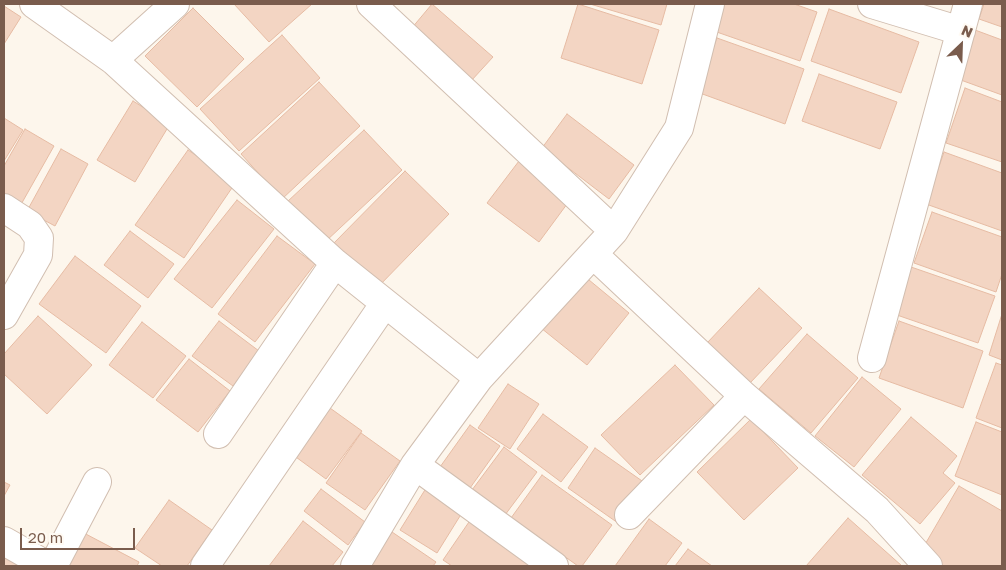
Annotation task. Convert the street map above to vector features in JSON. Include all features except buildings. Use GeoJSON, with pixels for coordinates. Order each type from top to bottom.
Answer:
{"type":"FeatureCollection","features":[{"type":"Feature","properties":{"kind":"street"},"geometry":{"type":"LineString","coordinates":[[34,4],[113,60],[335,263],[479,378]]}},
{"type":"Feature","properties":{"kind":"street"},"geometry":{"type":"LineString","coordinates":[[113,60],[175,4]]}},
{"type":"Feature","properties":{"kind":"street"},"geometry":{"type":"LineString","coordinates":[[371,4],[614,231]]}},
{"type":"Feature","properties":{"kind":"street"},"geometry":{"type":"LineString","coordinates":[[355,566],[416,465],[479,378],[614,231],[679,128],[710,4]]}},
{"type":"Feature","properties":{"kind":"street"},"geometry":{"type":"LineString","coordinates":[[872,4],[961,31]]}},
{"type":"Feature","properties":{"kind":"street"},"geometry":{"type":"LineString","coordinates":[[872,358],[968,4]]}},
{"type":"Feature","properties":{"kind":"street"},"geometry":{"type":"LineString","coordinates":[[4,208],[30,224],[39,238],[38,255],[4,315]]}},
{"type":"Feature","properties":{"kind":"street"},"geometry":{"type":"LineString","coordinates":[[593,254],[744,396],[877,510],[928,566]]}},
{"type":"Feature","properties":{"kind":"street"},"geometry":{"type":"LineString","coordinates":[[218,434],[335,263]]}},
{"type":"Feature","properties":{"kind":"street"},"geometry":{"type":"LineString","coordinates":[[205,566],[385,303]]}},
{"type":"Feature","properties":{"kind":"street"},"geometry":{"type":"LineString","coordinates":[[630,514],[744,396]]}},
{"type":"Feature","properties":{"kind":"street"},"geometry":{"type":"LineString","coordinates":[[416,465],[554,566]]}},
{"type":"Feature","properties":{"kind":"street"},"geometry":{"type":"LineString","coordinates":[[53,566],[98,482]]}},
{"type":"Feature","properties":{"kind":"street"},"geometry":{"type":"LineString","coordinates":[[4,541],[48,566]]}}]}
